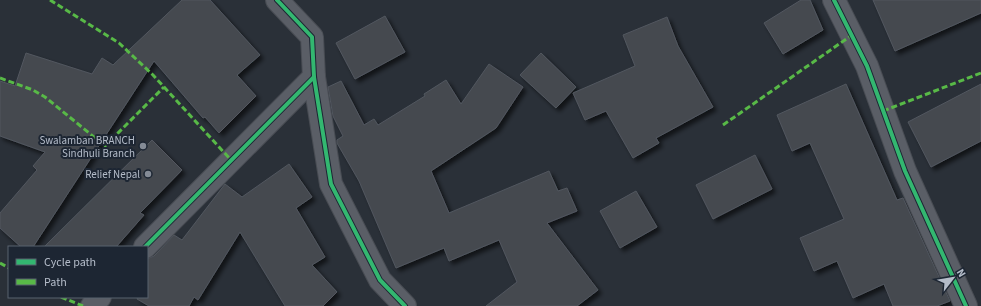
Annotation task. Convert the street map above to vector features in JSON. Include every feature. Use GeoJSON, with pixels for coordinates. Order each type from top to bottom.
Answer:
{"type":"FeatureCollection","features":[{"type":"Feature","properties":{"kind":"street"},"geometry":{"type":"LineString","coordinates":[[277,0],[312,37],[314,77],[331,184],[380,280],[405,306]]}},
{"type":"Feature","properties":{"kind":"street"},"geometry":{"type":"LineString","coordinates":[[834,0],[867,66],[905,171],[966,306]]}},
{"type":"Feature","properties":{"kind":"street"},"geometry":{"type":"LineString","coordinates":[[146,246],[314,77]]}},
{"type":"Feature","properties":{"kind":"street"},"geometry":{"type":"LineString","coordinates":[[92,306],[99,298]]}},
{"type":"Feature","properties":{"kind":"building"},"geometry":{"type":"Polygon","coordinates":[[[182,0],[210,0],[260,55],[237,75],[256,96],[219,133],[205,117],[203,118],[154,61],[34,246],[20,246],[0,228],[0,213],[37,170],[33,166],[45,152],[0,136],[0,81],[15,86],[26,53],[92,74],[102,58],[113,65],[182,0]]]}},
{"type":"Feature","properties":{"kind":"building"},"geometry":{"type":"Polygon","coordinates":[[[801,0],[810,0],[823,30],[783,54],[764,23],[801,0]]]}},
{"type":"Feature","properties":{"kind":"building"},"geometry":{"type":"Polygon","coordinates":[[[873,0],[981,0],[981,13],[895,51],[873,0]]]}},
{"type":"Feature","properties":{"kind":"building"},"geometry":{"type":"Polygon","coordinates":[[[385,16],[405,52],[355,79],[336,43],[385,16]]]}},
{"type":"Feature","properties":{"kind":"building"},"geometry":{"type":"Polygon","coordinates":[[[667,17],[678,46],[713,107],[656,138],[659,143],[633,158],[606,111],[585,120],[573,93],[635,66],[623,35],[667,17]]]}},
{"type":"Feature","properties":{"kind":"building"},"geometry":{"type":"Polygon","coordinates":[[[541,53],[576,87],[556,108],[520,75],[541,53]]]}},
{"type":"Feature","properties":{"kind":"building"},"geometry":{"type":"Polygon","coordinates":[[[489,64],[523,87],[496,128],[431,171],[449,213],[549,171],[558,191],[567,188],[577,211],[547,223],[598,290],[577,306],[486,306],[517,282],[499,240],[449,261],[444,248],[396,268],[359,181],[337,143],[337,140],[343,136],[333,116],[328,87],[341,81],[364,125],[374,119],[378,125],[425,96],[424,94],[446,80],[461,104],[489,64]]]}},
{"type":"Feature","properties":{"kind":"building"},"geometry":{"type":"Polygon","coordinates":[[[846,84],[897,200],[903,198],[950,301],[937,306],[893,306],[884,284],[853,298],[837,261],[814,271],[800,238],[844,219],[810,143],[792,151],[777,115],[846,84]]]}},
{"type":"Feature","properties":{"kind":"building"},"geometry":{"type":"Polygon","coordinates":[[[981,84],[981,141],[931,167],[908,122],[981,84]]]}},
{"type":"Feature","properties":{"kind":"building"},"geometry":{"type":"Polygon","coordinates":[[[152,140],[182,170],[140,213],[144,215],[117,246],[45,246],[152,140]]]}},
{"type":"Feature","properties":{"kind":"building"},"geometry":{"type":"Polygon","coordinates":[[[755,155],[772,189],[713,219],[696,185],[755,155]]]}},
{"type":"Feature","properties":{"kind":"building"},"geometry":{"type":"Polygon","coordinates":[[[289,164],[312,197],[296,208],[325,257],[312,265],[337,292],[323,306],[285,306],[240,232],[198,300],[194,297],[189,306],[149,306],[137,299],[148,298],[148,259],[154,256],[174,235],[182,240],[225,184],[242,197],[289,164]]]}},
{"type":"Feature","properties":{"kind":"building"},"geometry":{"type":"Polygon","coordinates":[[[636,191],[657,227],[620,248],[600,211],[636,191]]]}},
{"type":"Feature","properties":{"kind":"marked path"},"geometry":{"type":"LineString","coordinates":[[50,0],[119,43],[153,75],[231,160]]}},
{"type":"Feature","properties":{"kind":"marked path"},"geometry":{"type":"LineString","coordinates":[[723,125],[852,35]]}},
{"type":"Feature","properties":{"kind":"marked path"},"geometry":{"type":"LineString","coordinates":[[883,111],[981,73]]}},
{"type":"Feature","properties":{"kind":"marked path"},"geometry":{"type":"LineString","coordinates":[[0,78],[33,90],[45,97],[105,146],[164,87]]}},
{"type":"Feature","properties":{"kind":"marked path"},"geometry":{"type":"LineString","coordinates":[[0,263],[8,267]]}},
{"type":"Feature","properties":{"kind":"marked path"},"geometry":{"type":"LineString","coordinates":[[63,298],[83,306]]}},
{"type":"Feature","properties":{"kind":"cycle path"},"geometry":{"type":"LineString","coordinates":[[277,0],[312,37],[314,77],[331,184],[380,280],[405,306]]}},
{"type":"Feature","properties":{"kind":"cycle path"},"geometry":{"type":"LineString","coordinates":[[834,0],[867,66],[905,171],[966,306]]}},
{"type":"Feature","properties":{"kind":"cycle path"},"geometry":{"type":"LineString","coordinates":[[146,246],[314,77]]}},
{"type":"Feature","properties":{"kind":"place","name":"Swalamban BRANCH Sindhuli Branch"},"geometry":{"type":"Point","coordinates":[143,146]}},
{"type":"Feature","properties":{"kind":"place","name":"Relief Nepal"},"geometry":{"type":"Point","coordinates":[148,174]}}]}
